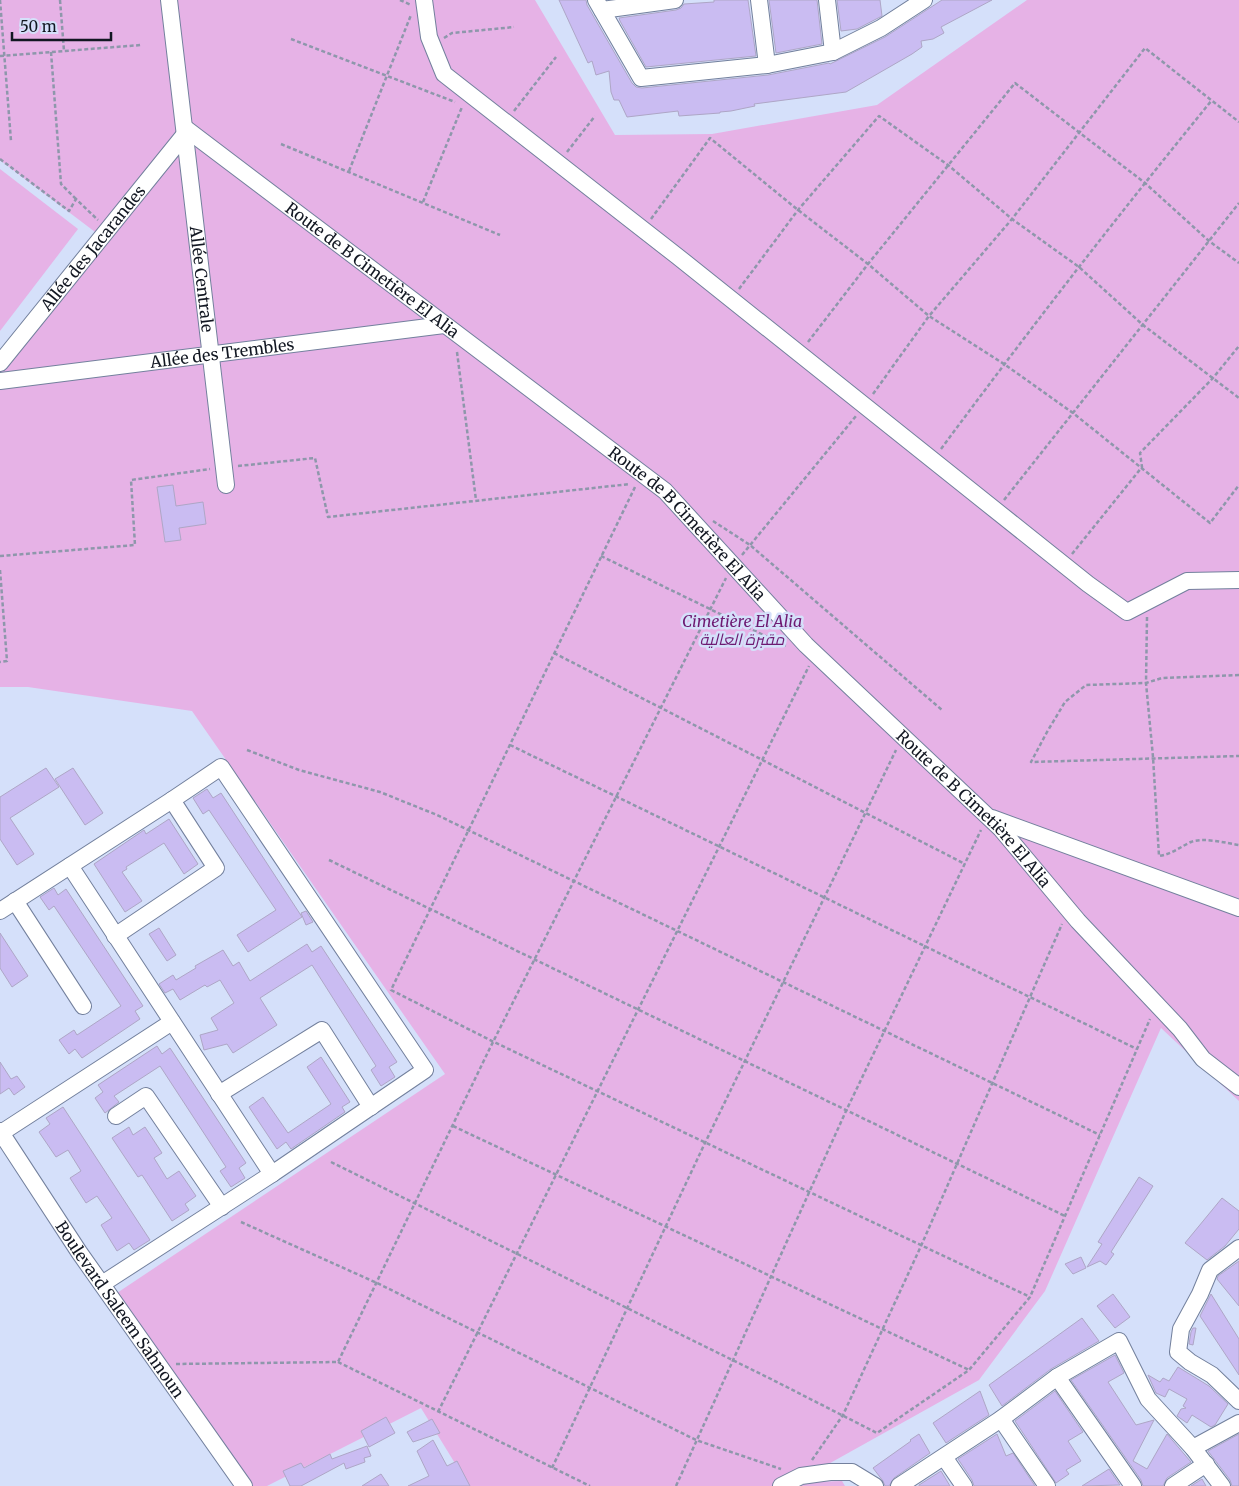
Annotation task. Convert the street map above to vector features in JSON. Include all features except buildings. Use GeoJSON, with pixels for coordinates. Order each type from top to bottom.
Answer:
{"type":"FeatureCollection","features":[{"type":"Feature","properties":{"kind":"street","name":"Allée Centrale"},"geometry":{"type":"LineString","coordinates":[[169,0],[226,485]]}},
{"type":"Feature","properties":{"kind":"street"},"geometry":{"type":"LineString","coordinates":[[675,0],[599,5],[641,78],[767,64],[833,52],[881,28],[924,0]]}},
{"type":"Feature","properties":{"kind":"street"},"geometry":{"type":"LineString","coordinates":[[760,0],[767,64]]}},
{"type":"Feature","properties":{"kind":"street"},"geometry":{"type":"LineString","coordinates":[[827,0],[833,52]]}},
{"type":"Feature","properties":{"kind":"street"},"geometry":{"type":"LineString","coordinates":[[419,3],[432,46],[444,74],[644,229],[1063,565],[1127,612],[1187,581],[1239,580]]}},
{"type":"Feature","properties":{"kind":"street","name":"Allée des Jacarandes"},"geometry":{"type":"LineString","coordinates":[[0,364],[185,131]]}},
{"type":"Feature","properties":{"kind":"street","name":"Route de B Cimetière El Alia"},"geometry":{"type":"LineString","coordinates":[[185,131],[665,491],[815,654],[1001,829],[1069,909],[1180,1029],[1203,1059],[1239,1087]]}},
{"type":"Feature","properties":{"kind":"street","name":"Allée des Trembles"},"geometry":{"type":"LineString","coordinates":[[0,381],[449,329]]}},
{"type":"Feature","properties":{"kind":"street"},"geometry":{"type":"LineString","coordinates":[[0,911],[221,767],[425,1070],[272,1174],[102,1284]]}},
{"type":"Feature","properties":{"kind":"street"},"geometry":{"type":"LineString","coordinates":[[115,936],[216,868],[172,800]]}},
{"type":"Feature","properties":{"kind":"street"},"geometry":{"type":"LineString","coordinates":[[988,816],[1239,908]]}},
{"type":"Feature","properties":{"kind":"street"},"geometry":{"type":"LineString","coordinates":[[70,866],[272,1174]]}},
{"type":"Feature","properties":{"kind":"street"},"geometry":{"type":"LineString","coordinates":[[15,901],[83,1006]]}},
{"type":"Feature","properties":{"kind":"street"},"geometry":{"type":"LineString","coordinates":[[0,1132],[172,1022]]}},
{"type":"Feature","properties":{"kind":"street"},"geometry":{"type":"LineString","coordinates":[[219,1094],[322,1030],[372,1107]]}},
{"type":"Feature","properties":{"kind":"street"},"geometry":{"type":"LineString","coordinates":[[116,1116],[146,1096],[222,1207]]}},
{"type":"Feature","properties":{"kind":"street","name":"Boulevard Saleem Sahnoun"},"geometry":{"type":"LineString","coordinates":[[0,1132],[102,1284],[244,1486]]}},
{"type":"Feature","properties":{"kind":"street"},"geometry":{"type":"LineString","coordinates":[[1239,1248],[1210,1270],[1200,1294],[1181,1329],[1178,1352],[1190,1362],[1212,1375],[1239,1401]]}},
{"type":"Feature","properties":{"kind":"street"},"geometry":{"type":"LineString","coordinates":[[899,1486],[1001,1419],[1057,1377],[1119,1341],[1148,1399],[1193,1448],[1222,1486]]}},
{"type":"Feature","properties":{"kind":"street"},"geometry":{"type":"LineString","coordinates":[[1057,1377],[1133,1486]]}},
{"type":"Feature","properties":{"kind":"street"},"geometry":{"type":"LineString","coordinates":[[1001,1419],[1047,1486]]}},
{"type":"Feature","properties":{"kind":"street"},"geometry":{"type":"LineString","coordinates":[[1193,1448],[1239,1423]]}},
{"type":"Feature","properties":{"kind":"street"},"geometry":{"type":"LineString","coordinates":[[944,1457],[964,1486]]}},
{"type":"Feature","properties":{"kind":"street"},"geometry":{"type":"LineString","coordinates":[[1173,1486],[1206,1464]]}},
{"type":"Feature","properties":{"kind":"street"},"geometry":{"type":"LineString","coordinates":[[781,1486],[801,1476],[830,1472],[852,1472],[875,1486]]}},
{"type":"Feature","properties":{"kind":"path"},"geometry":{"type":"LineString","coordinates":[[0,0],[11,141]]}},
{"type":"Feature","properties":{"kind":"path"},"geometry":{"type":"LineString","coordinates":[[60,0],[64,51]]}},
{"type":"Feature","properties":{"kind":"path"},"geometry":{"type":"LineString","coordinates":[[349,172],[386,76],[419,3]]}},
{"type":"Feature","properties":{"kind":"path"},"geometry":{"type":"LineString","coordinates":[[432,46],[452,33],[514,27]]}},
{"type":"Feature","properties":{"kind":"path"},"geometry":{"type":"LineString","coordinates":[[291,39],[463,105],[423,202]]}},
{"type":"Feature","properties":{"kind":"path"},"geometry":{"type":"LineString","coordinates":[[0,56],[141,45]]}},
{"type":"Feature","properties":{"kind":"path"},"geometry":{"type":"LineString","coordinates":[[338,1362],[534,961],[733,565],[864,406],[929,316],[1012,219],[1145,48],[1239,122]]}},
{"type":"Feature","properties":{"kind":"path"},"geometry":{"type":"LineString","coordinates":[[51,52],[61,184],[108,230]]}},
{"type":"Feature","properties":{"kind":"path"},"geometry":{"type":"LineString","coordinates":[[506,122],[556,57]]}},
{"type":"Feature","properties":{"kind":"path"},"geometry":{"type":"LineString","coordinates":[[799,353],[868,264],[1015,82],[1144,183],[1210,241],[1239,263]]}},
{"type":"Feature","properties":{"kind":"path"},"geometry":{"type":"LineString","coordinates":[[932,460],[1144,183],[1212,100]]}},
{"type":"Feature","properties":{"kind":"path"},"geometry":{"type":"LineString","coordinates":[[558,163],[596,116]]}},
{"type":"Feature","properties":{"kind":"path"},"geometry":{"type":"LineString","coordinates":[[731,299],[798,210],[879,116],[948,165],[1012,219],[1079,267],[1143,325],[1239,398]]}},
{"type":"Feature","properties":{"kind":"path"},"geometry":{"type":"LineString","coordinates":[[644,229],[710,138],[868,264],[929,316],[1004,364],[1073,413],[1210,523],[1239,485]]}},
{"type":"Feature","properties":{"kind":"path"},"geometry":{"type":"LineString","coordinates":[[281,144],[500,235]]}},
{"type":"Feature","properties":{"kind":"path"},"geometry":{"type":"LineString","coordinates":[[0,159],[69,211],[76,199]]}},
{"type":"Feature","properties":{"kind":"path"},"geometry":{"type":"LineString","coordinates":[[995,511],[1239,203]]}},
{"type":"Feature","properties":{"kind":"path"},"geometry":{"type":"LineString","coordinates":[[449,329],[476,500]]}},
{"type":"Feature","properties":{"kind":"path"},"geometry":{"type":"LineString","coordinates":[[1063,565],[1142,467],[1140,453],[1213,378],[1239,346]]}},
{"type":"Feature","properties":{"kind":"path"},"geometry":{"type":"LineString","coordinates":[[0,556],[135,545],[131,480],[224,467],[315,458],[328,516],[636,483],[391,990],[597,1092],[1030,1297]]}},
{"type":"Feature","properties":{"kind":"path"},"geometry":{"type":"LineString","coordinates":[[709,518],[750,545],[942,710]]}},
{"type":"Feature","properties":{"kind":"path"},"geometry":{"type":"LineString","coordinates":[[601,556],[787,646]]}},
{"type":"Feature","properties":{"kind":"path"},"geometry":{"type":"LineString","coordinates":[[0,570],[6,661],[0,662]]}},
{"type":"Feature","properties":{"kind":"path"},"geometry":{"type":"LineString","coordinates":[[1147,601],[1146,683],[1159,856],[1169,854],[1193,840],[1213,840],[1239,845]]}},
{"type":"Feature","properties":{"kind":"path"},"geometry":{"type":"LineString","coordinates":[[554,653],[965,864]]}},
{"type":"Feature","properties":{"kind":"path"},"geometry":{"type":"LineString","coordinates":[[438,1412],[815,654]]}},
{"type":"Feature","properties":{"kind":"path"},"geometry":{"type":"LineString","coordinates":[[1239,675],[1162,678],[1146,683],[1086,686],[1065,702],[1032,762],[1239,756]]}},
{"type":"Feature","properties":{"kind":"path"},"geometry":{"type":"LineString","coordinates":[[552,1468],[706,1143],[903,736]]}},
{"type":"Feature","properties":{"kind":"path"},"geometry":{"type":"LineString","coordinates":[[510,745],[1137,1049]]}},
{"type":"Feature","properties":{"kind":"path"},"geometry":{"type":"LineString","coordinates":[[247,750],[299,770],[380,792],[437,815],[1100,1135]]}},
{"type":"Feature","properties":{"kind":"path"},"geometry":{"type":"LineString","coordinates":[[676,1486],[846,1111],[988,816]]}},
{"type":"Feature","properties":{"kind":"path"},"geometry":{"type":"LineString","coordinates":[[329,860],[534,961],[1065,1216]]}},
{"type":"Feature","properties":{"kind":"path"},"geometry":{"type":"LineString","coordinates":[[241,1222],[377,1283],[696,1440],[801,1476],[843,1416],[921,1246],[1069,909]]}},
{"type":"Feature","properties":{"kind":"path"},"geometry":{"type":"LineString","coordinates":[[330,1162],[877,1433],[969,1370],[1030,1297],[1157,1004]]}},
{"type":"Feature","properties":{"kind":"path"},"geometry":{"type":"LineString","coordinates":[[453,1126],[969,1370]]}},
{"type":"Feature","properties":{"kind":"path"},"geometry":{"type":"LineString","coordinates":[[175,1364],[338,1362],[590,1486]]}},
{"type":"Feature","properties":{"kind":"green space","name":"Cimetière El Alia مقبرة العالية"},"geometry":{"type":"Polygon","coordinates":[[[0,0],[535,0],[615,135],[712,134],[877,105],[1027,0],[1239,0],[1239,1101],[1161,1028],[1045,1291],[979,1380],[789,1486],[469,1486],[421,1408],[267,1486],[251,1486],[117,1293],[445,1074],[192,711],[28,687],[0,687],[0,371],[107,241],[0,160],[0,0]]]}},
{"type":"Feature","properties":{"kind":"green space"},"geometry":{"type":"Polygon","coordinates":[[[0,169],[78,229],[0,331],[0,169]]]}},
{"type":"Feature","properties":{"kind":"green space"},"geometry":{"type":"Polygon","coordinates":[[[842,1481],[845,1486],[800,1486],[808,1482],[842,1481]]]}}]}
